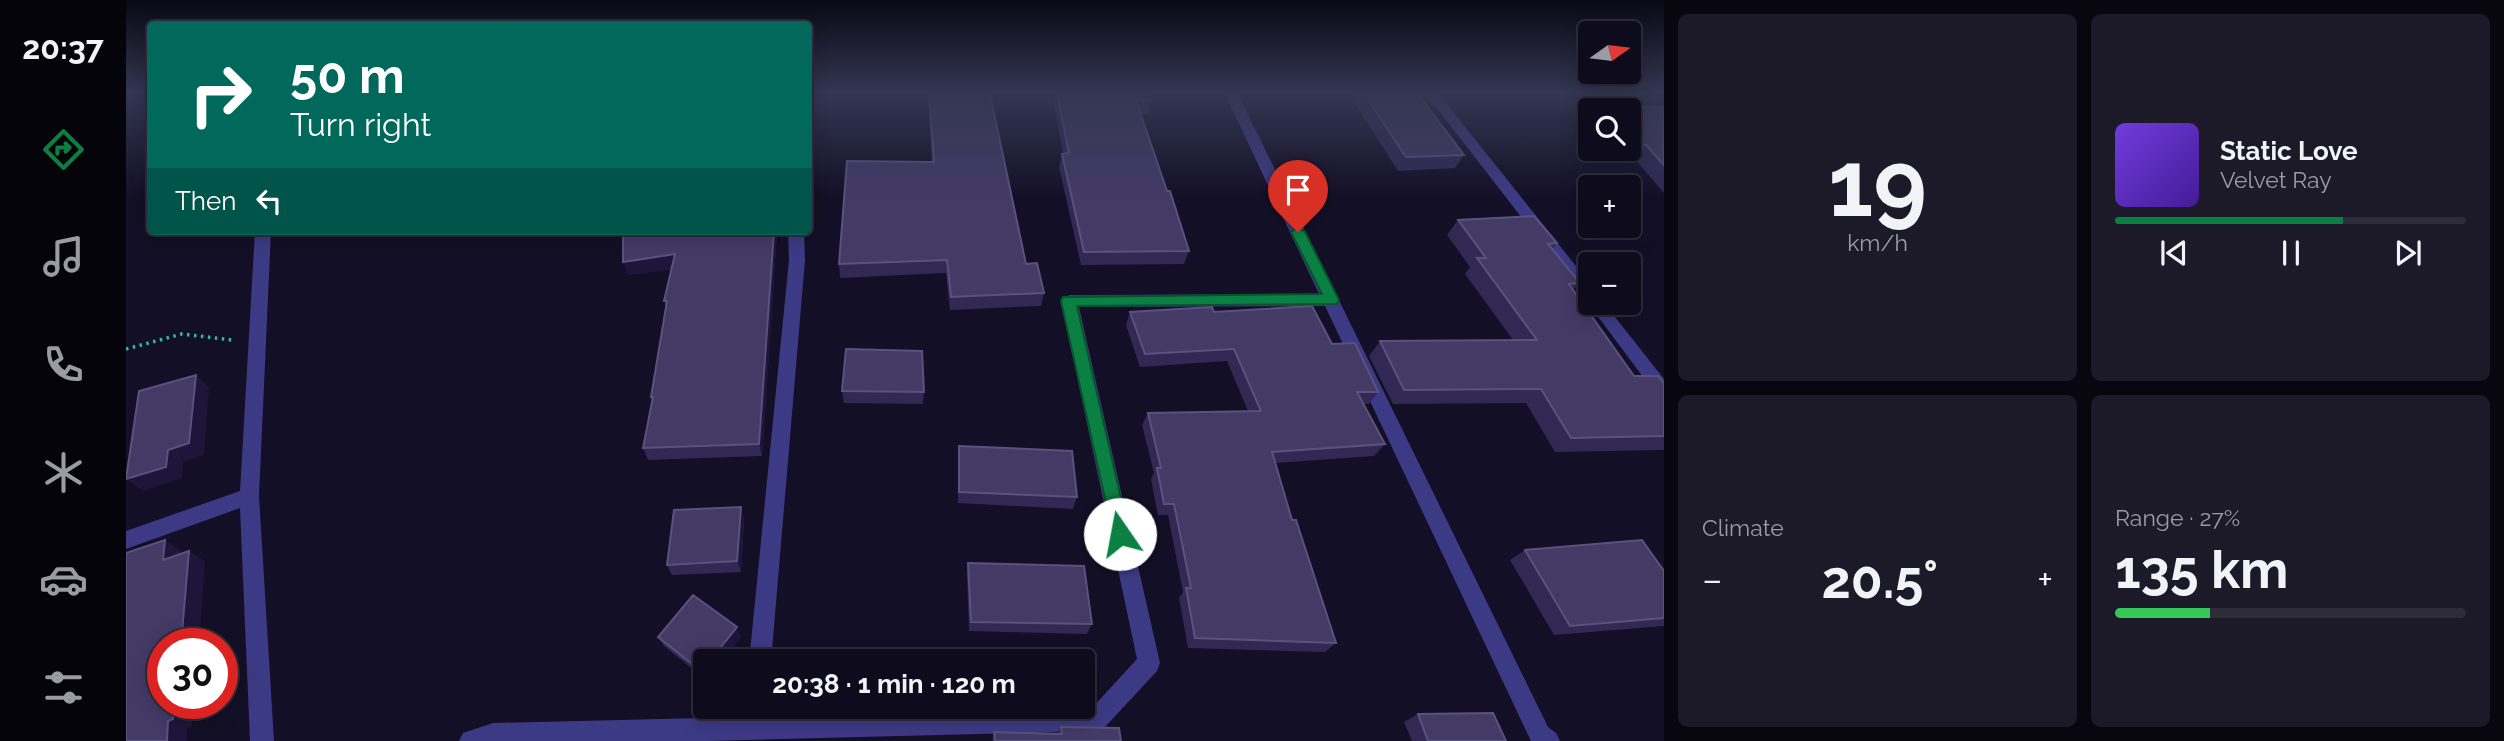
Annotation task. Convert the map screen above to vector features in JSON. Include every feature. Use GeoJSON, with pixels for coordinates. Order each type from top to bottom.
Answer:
{"type":"FeatureCollection","features":[{"type":"Feature","properties":{"kind":"street"},"geometry":{"type":"LineString","coordinates":[[1248,129],[1540,735],[1548,741]]}},
{"type":"Feature","properties":{"kind":"street"},"geometry":{"type":"LineString","coordinates":[[1459,129],[1578,280]]}},
{"type":"Feature","properties":{"kind":"street"},"geometry":{"type":"LineString","coordinates":[[262,741],[249,496],[263,235]]}},
{"type":"Feature","properties":{"kind":"street"},"geometry":{"type":"LineString","coordinates":[[761,649],[797,260],[796,235]]}},
{"type":"Feature","properties":{"kind":"street"},"geometry":{"type":"LineString","coordinates":[[1095,719],[1149,663],[1069,301],[1332,300]]}},
{"type":"Feature","properties":{"kind":"street"},"geometry":{"type":"LineString","coordinates":[[1604,315],[1664,392]]}},
{"type":"Feature","properties":{"kind":"street"},"geometry":{"type":"LineString","coordinates":[[126,540],[249,496]]}},
{"type":"Feature","properties":{"kind":"street"},"geometry":{"type":"LineString","coordinates":[[471,741],[493,735],[726,719]]}},
{"type":"Feature","properties":{"kind":"path"},"geometry":{"type":"LineString","coordinates":[[126,349],[182,334],[257,344]]}},
{"type":"Feature","properties":{"kind":"building"},"geometry":{"type":"Polygon","coordinates":[[[932,129],[997,129],[1026,264],[1037,263],[1044,293],[951,297],[947,260],[839,264],[847,161],[934,162],[932,129]]]}},
{"type":"Feature","properties":{"kind":"building"},"geometry":{"type":"Polygon","coordinates":[[[1064,129],[1146,129],[1189,251],[1084,252],[1062,154],[1069,153],[1064,129]]]}},
{"type":"Feature","properties":{"kind":"building"},"geometry":{"type":"Polygon","coordinates":[[[1387,129],[1444,129],[1464,155],[1406,157],[1387,129]]]}},
{"type":"Feature","properties":{"kind":"building"},"geometry":{"type":"Polygon","coordinates":[[[1641,129],[1664,129],[1664,165],[1646,145],[1641,144],[1641,129]]]}},
{"type":"Feature","properties":{"kind":"building"},"geometry":{"type":"Polygon","coordinates":[[[1534,216],[1557,243],[1548,244],[1578,281],[1578,283],[1569,284],[1578,297],[1578,315],[1591,315],[1634,376],[1658,376],[1664,383],[1664,436],[1571,438],[1541,389],[1404,390],[1380,341],[1537,340],[1477,258],[1486,258],[1458,220],[1534,216]]]}},
{"type":"Feature","properties":{"kind":"building"},"geometry":{"type":"Polygon","coordinates":[[[623,235],[774,235],[759,444],[643,448],[667,301],[664,301],[675,254],[623,262],[623,235]]]}},
{"type":"Feature","properties":{"kind":"building"},"geometry":{"type":"Polygon","coordinates":[[[1312,306],[1332,344],[1355,343],[1378,392],[1357,392],[1385,444],[1272,452],[1292,520],[1296,520],[1336,643],[1195,638],[1186,588],[1191,588],[1174,504],[1164,504],[1157,468],[1161,468],[1148,413],[1261,411],[1234,349],[1145,354],[1130,312],[1212,307],[1214,312],[1312,306]]]}},
{"type":"Feature","properties":{"kind":"building"},"geometry":{"type":"Polygon","coordinates":[[[846,349],[922,351],[924,392],[842,391],[846,349]]]}},
{"type":"Feature","properties":{"kind":"building"},"geometry":{"type":"Polygon","coordinates":[[[196,375],[189,443],[168,450],[166,467],[126,479],[139,391],[196,375]]]}},
{"type":"Feature","properties":{"kind":"building"},"geometry":{"type":"Polygon","coordinates":[[[959,446],[1072,451],[1077,497],[959,492],[959,446]]]}},
{"type":"Feature","properties":{"kind":"building"},"geometry":{"type":"Polygon","coordinates":[[[741,507],[737,561],[667,565],[674,510],[741,507]]]}},
{"type":"Feature","properties":{"kind":"building"},"geometry":{"type":"Polygon","coordinates":[[[165,540],[163,560],[189,551],[182,628],[147,628],[147,719],[173,719],[168,721],[167,741],[126,741],[126,553],[165,540]]]}},
{"type":"Feature","properties":{"kind":"building"},"geometry":{"type":"Polygon","coordinates":[[[1642,540],[1664,571],[1664,618],[1570,626],[1525,550],[1642,540]]]}},
{"type":"Feature","properties":{"kind":"building"},"geometry":{"type":"Polygon","coordinates":[[[968,563],[1084,566],[1092,624],[971,622],[968,563]]]}},
{"type":"Feature","properties":{"kind":"building"},"geometry":{"type":"Polygon","coordinates":[[[693,595],[737,627],[719,649],[693,649],[693,665],[658,637],[693,595]]]}},
{"type":"Feature","properties":{"kind":"building"},"geometry":{"type":"Polygon","coordinates":[[[1493,713],[1506,741],[1428,741],[1418,714],[1493,713]]]}},
{"type":"Feature","properties":{"kind":"building"},"geometry":{"type":"Polygon","coordinates":[[[1061,727],[1119,728],[1121,741],[995,741],[994,732],[1062,734],[1061,727]]]}},
{"type":"Feature","properties":{"kind":"route"},"geometry":{"type":"LineString","coordinates":[[1120,534],[1069,301],[1332,300],[1298,232]]}}]}
